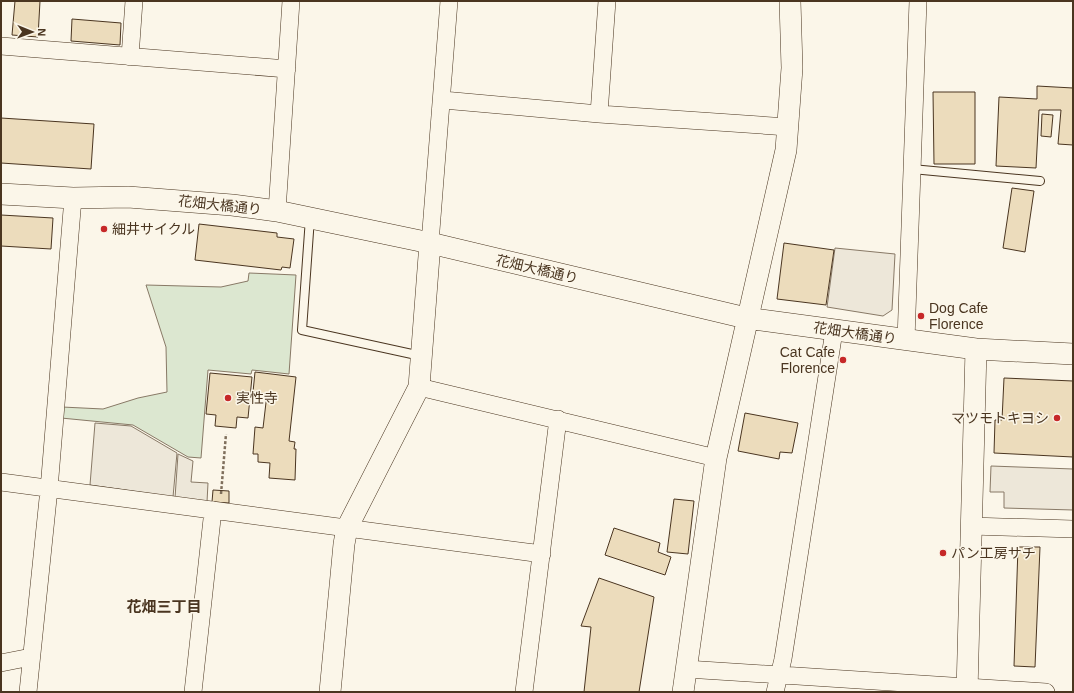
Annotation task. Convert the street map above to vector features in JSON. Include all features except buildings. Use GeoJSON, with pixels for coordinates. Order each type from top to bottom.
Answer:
{"type":"FeatureCollection","features":[{"type":"Feature","properties":{"kind":"street"},"geometry":{"type":"LineString","coordinates":[[130,57],[134,1]]}},
{"type":"Feature","properties":{"kind":"street"},"geometry":{"type":"LineString","coordinates":[[277,211],[291,1]]}},
{"type":"Feature","properties":{"kind":"street"},"geometry":{"type":"LineString","coordinates":[[330,692],[347,528],[419,387],[443,100],[449,1]]}},
{"type":"Feature","properties":{"kind":"street"},"geometry":{"type":"LineString","coordinates":[[599,114],[607,1]]}},
{"type":"Feature","properties":{"kind":"street"},"geometry":{"type":"LineString","coordinates":[[683,692],[716,458],[746,318],[782,173],[788,127],[792,68],[790,1]]}},
{"type":"Feature","properties":{"kind":"street"},"geometry":{"type":"LineString","coordinates":[[906,340],[918,1]]}},
{"type":"Feature","properties":{"kind":"street"},"geometry":{"type":"LineString","coordinates":[[1,46],[287,69]]}},
{"type":"Feature","properties":{"kind":"street"},"geometry":{"type":"LineString","coordinates":[[443,100],[599,114],[788,127]]}},
{"type":"Feature","properties":{"kind":"street","name":"花畑大橋通り"},"geometry":{"type":"LineString","coordinates":[[1,194],[73,198],[128,197],[173,200],[277,211],[430,244],[746,318],[976,350],[1073,354]]}},
{"type":"Feature","properties":{"kind":"street"},"geometry":{"type":"LineString","coordinates":[[28,692],[49,489],[73,198]]}},
{"type":"Feature","properties":{"kind":"street"},"geometry":{"type":"LineString","coordinates":[[775,692],[778,674],[783,659],[834,331]]}},
{"type":"Feature","properties":{"kind":"street"},"geometry":{"type":"LineString","coordinates":[[967,690],[976,350]]}},
{"type":"Feature","properties":{"kind":"street"},"geometry":{"type":"LineString","coordinates":[[419,387],[716,458]]}},
{"type":"Feature","properties":{"kind":"street"},"geometry":{"type":"LineString","coordinates":[[524,692],[558,419]]}},
{"type":"Feature","properties":{"kind":"street"},"geometry":{"type":"LineString","coordinates":[[1,482],[542,554]]}},
{"type":"Feature","properties":{"kind":"street"},"geometry":{"type":"LineString","coordinates":[[193,692],[216,511]]}},
{"type":"Feature","properties":{"kind":"street"},"geometry":{"type":"LineString","coordinates":[[972,526],[1073,529]]}},
{"type":"Feature","properties":{"kind":"street"},"geometry":{"type":"LineString","coordinates":[[1,663],[31,657]]}},
{"type":"Feature","properties":{"kind":"street"},"geometry":{"type":"LineString","coordinates":[[686,669],[778,674],[967,690],[1046,692]]}},
{"type":"Feature","properties":{"kind":"lane"},"geometry":{"type":"LineString","coordinates":[[912,169],[1040,181]]}},
{"type":"Feature","properties":{"kind":"lane"},"geometry":{"type":"LineString","coordinates":[[310,217],[302,330],[422,356]]}},
{"type":"Feature","properties":{"kind":"path"},"geometry":{"type":"LineString","coordinates":[[216,511],[226,434]]}},
{"type":"Feature","properties":{"kind":"green space"},"geometry":{"type":"Polygon","coordinates":[[[249,273],[296,275],[289,374],[252,370],[251,374],[208,370],[201,458],[188,457],[133,425],[61,418],[62,407],[103,409],[138,398],[167,392],[166,347],[146,285],[221,287],[248,281],[249,273]]]}},
{"type":"Feature","properties":{"kind":"shaded area"},"geometry":{"type":"Polygon","coordinates":[[[835,248],[895,254],[892,310],[883,316],[827,307],[835,248]]]}},
{"type":"Feature","properties":{"kind":"shaded area"},"geometry":{"type":"Polygon","coordinates":[[[95,423],[131,426],[177,453],[173,497],[90,485],[95,423]]]}},
{"type":"Feature","properties":{"kind":"shaded area"},"geometry":{"type":"Polygon","coordinates":[[[178,454],[193,461],[191,482],[208,483],[207,502],[175,498],[178,454]]]}},
{"type":"Feature","properties":{"kind":"shaded area"},"geometry":{"type":"Polygon","coordinates":[[[991,466],[1073,469],[1073,510],[1004,508],[1004,492],[990,492],[991,466]]]}},
{"type":"Feature","properties":{"kind":"place","name":"細井サイクル"},"geometry":{"type":"Point","coordinates":[104,229]}},
{"type":"Feature","properties":{"kind":"place","name":"Dog Cafe Florence"},"geometry":{"type":"Point","coordinates":[921,316]}},
{"type":"Feature","properties":{"kind":"place","name":"Cat Cafe Florence"},"geometry":{"type":"Point","coordinates":[843,360]}},
{"type":"Feature","properties":{"kind":"place","name":"実性寺"},"geometry":{"type":"Point","coordinates":[228,398]}},
{"type":"Feature","properties":{"kind":"place","name":"マツモトキヨシ"},"geometry":{"type":"Point","coordinates":[1057,418]}},
{"type":"Feature","properties":{"kind":"place","name":"パン工房サチ"},"geometry":{"type":"Point","coordinates":[943,553]}},
{"type":"Feature","properties":{"kind":"district","name":"花畑三丁目"},"geometry":{"type":"Point","coordinates":[164,606]}}]}
